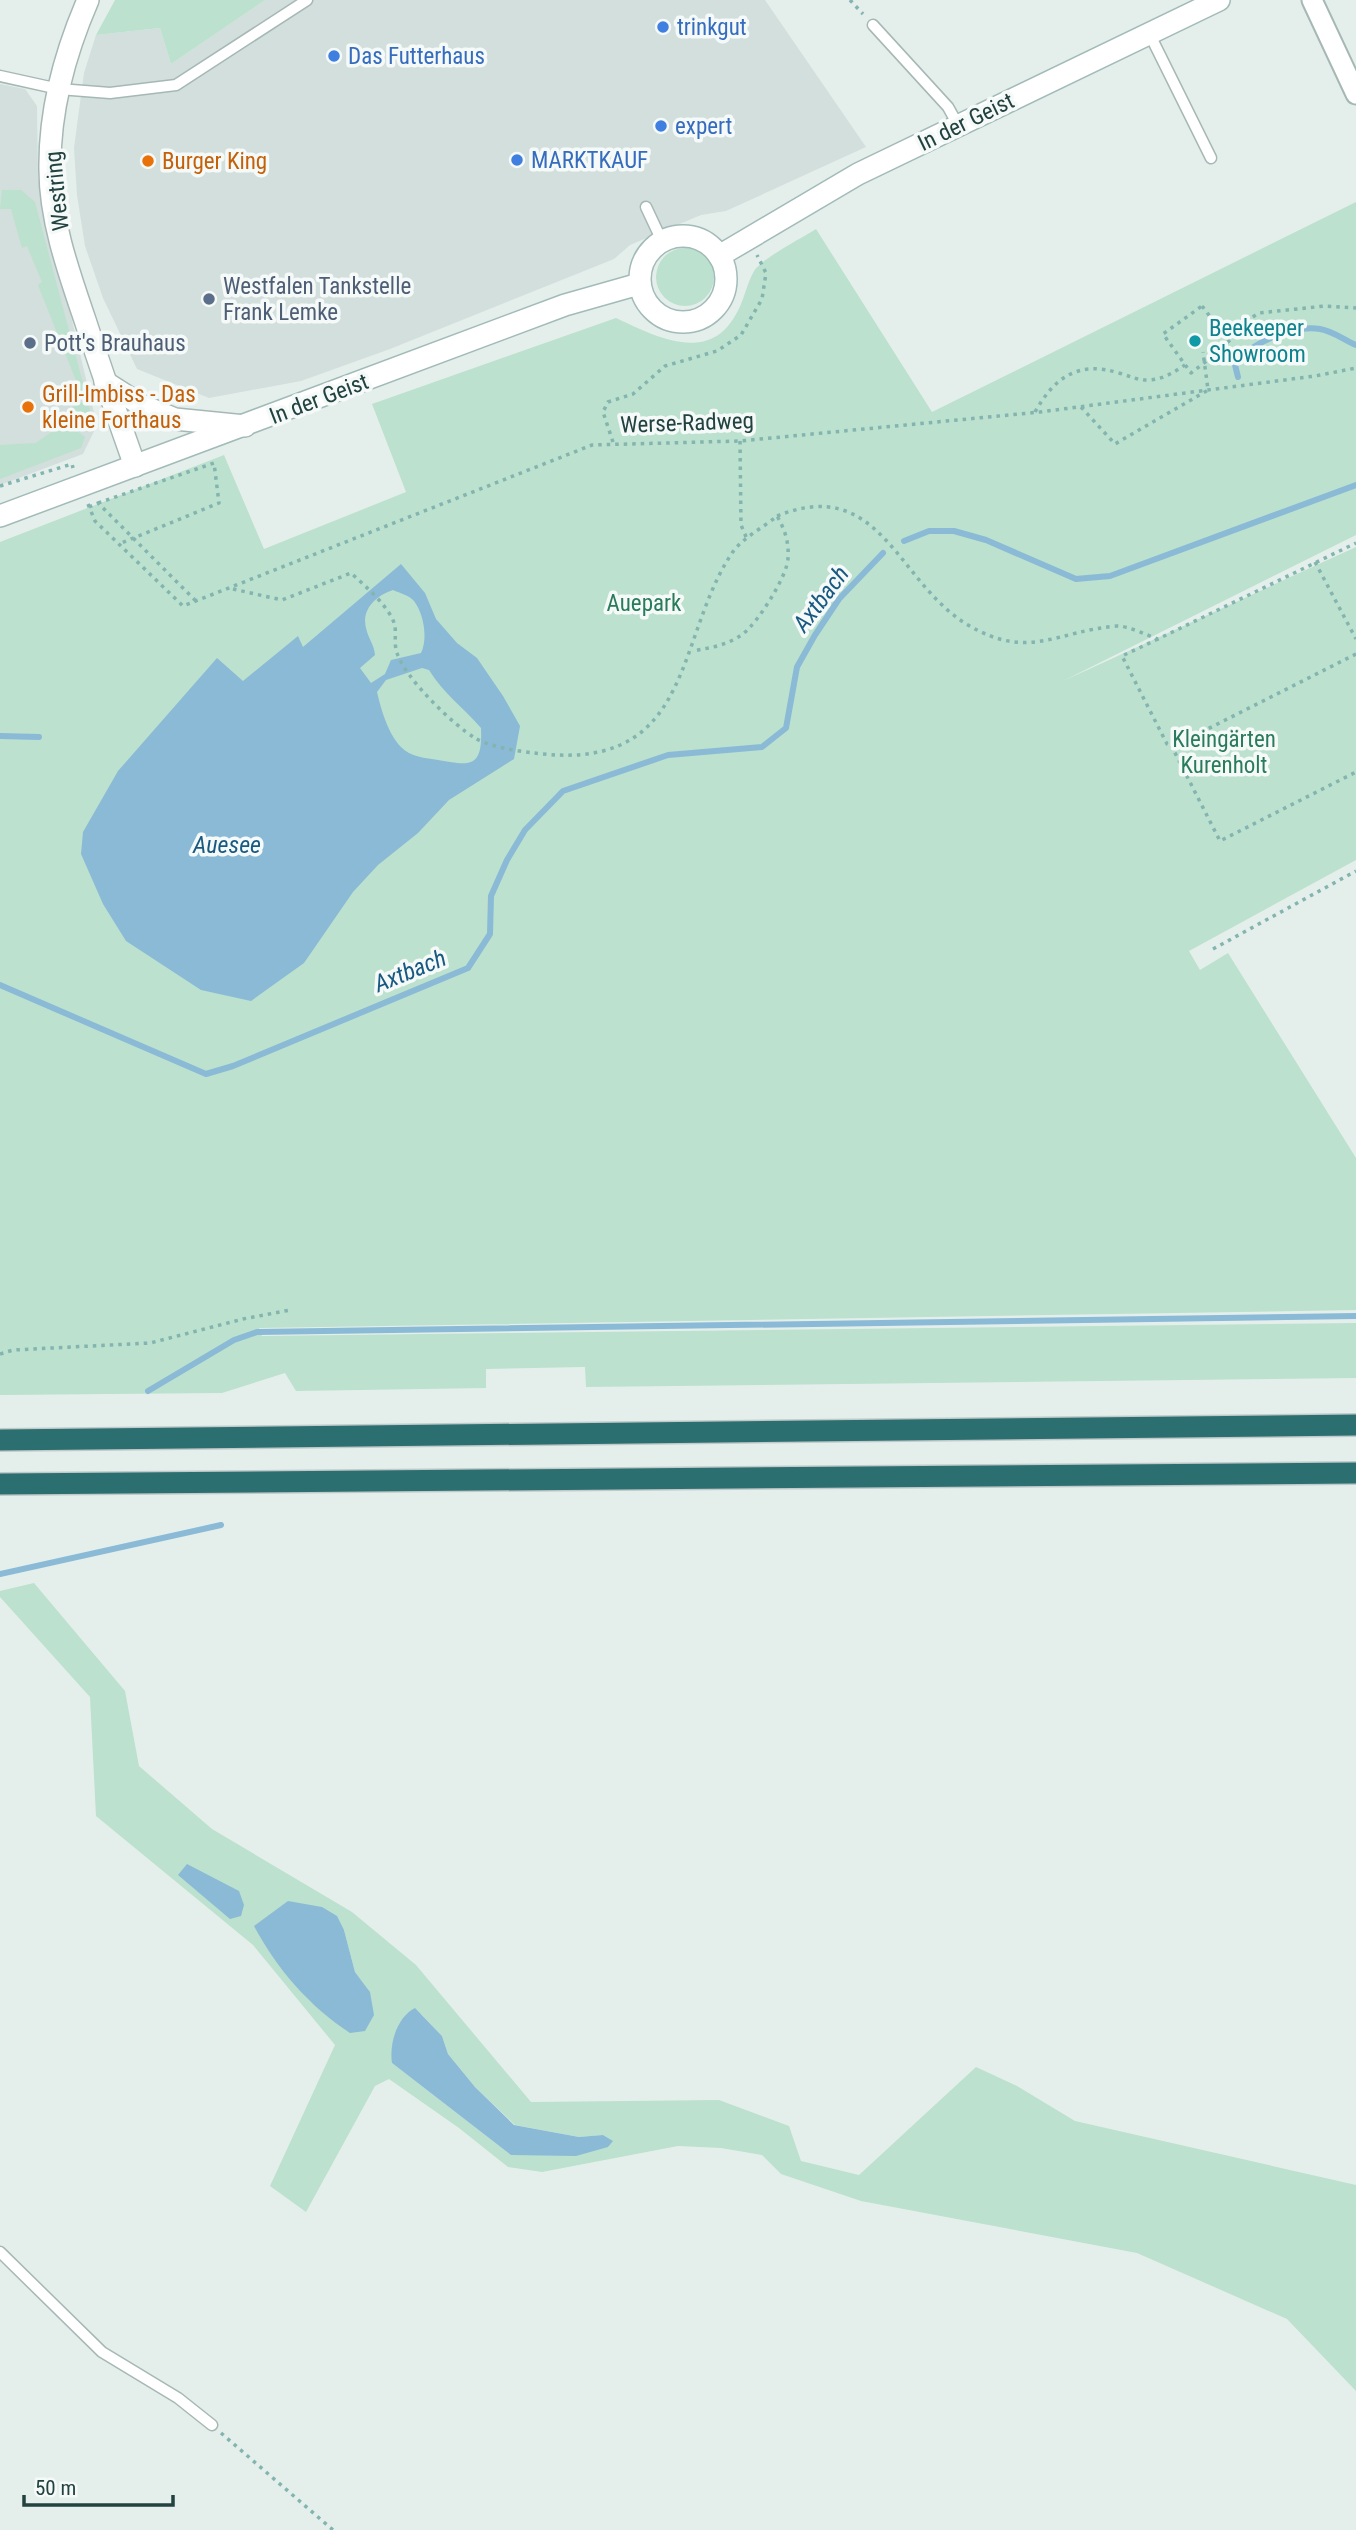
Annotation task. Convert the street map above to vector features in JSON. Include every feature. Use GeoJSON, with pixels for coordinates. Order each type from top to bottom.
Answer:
{"type":"FeatureCollection","features":[{"type":"Feature","properties":{"kind":"highway"},"geometry":{"type":"LineString","coordinates":[[0,1440],[1356,1425]]}},
{"type":"Feature","properties":{"kind":"highway"},"geometry":{"type":"LineString","coordinates":[[0,1484],[1356,1473]]}},
{"type":"Feature","properties":{"kind":"main road","name":"Westring"},"geometry":{"type":"LineString","coordinates":[[88,0],[75,30],[59,89],[50,173],[56,215],[71,279],[135,466]]}},
{"type":"Feature","properties":{"kind":"main road","name":"In der Geist"},"geometry":{"type":"LineString","coordinates":[[719,256],[858,174],[1219,0]]}},
{"type":"Feature","properties":{"kind":"main road"},"geometry":{"type":"LineString","coordinates":[[687,236],[711,246],[719,256],[724,267],[724,291],[712,311],[703,318],[679,323],[668,320],[649,306],[639,284],[644,259],[662,241],[687,236]]}},
{"type":"Feature","properties":{"kind":"main road","name":"In der Geist"},"geometry":{"type":"LineString","coordinates":[[0,516],[247,426],[565,305],[639,284]]}},
{"type":"Feature","properties":{"kind":"main road"},"geometry":{"type":"LineString","coordinates":[[105,382],[141,405],[175,419],[247,426]]}},
{"type":"Feature","properties":{"kind":"street"},"geometry":{"type":"LineString","coordinates":[[1312,0],[1356,94]]}},
{"type":"Feature","properties":{"kind":"lane"},"geometry":{"type":"LineString","coordinates":[[0,76],[59,89],[110,93],[176,85],[307,0]]}},
{"type":"Feature","properties":{"kind":"lane"},"geometry":{"type":"LineString","coordinates":[[873,25],[948,107],[958,125]]}},
{"type":"Feature","properties":{"kind":"lane"},"geometry":{"type":"LineString","coordinates":[[1149,33],[1211,158]]}},
{"type":"Feature","properties":{"kind":"lane"},"geometry":{"type":"LineString","coordinates":[[646,207],[662,241]]}},
{"type":"Feature","properties":{"kind":"lane"},"geometry":{"type":"LineString","coordinates":[[0,2252],[102,2352],[178,2398],[212,2425]]}},
{"type":"Feature","properties":{"kind":"path"},"geometry":{"type":"LineString","coordinates":[[850,0],[873,25]]}},
{"type":"Feature","properties":{"kind":"path"},"geometry":{"type":"LineString","coordinates":[[613,443],[603,412],[608,402],[633,394],[665,366],[717,351],[741,335],[762,299],[766,273],[748,237]]}},
{"type":"Feature","properties":{"kind":"path"},"geometry":{"type":"LineString","coordinates":[[1202,306],[1230,343],[1205,363],[1191,373],[1163,334],[1202,306]]}},
{"type":"Feature","properties":{"kind":"path"},"geometry":{"type":"LineString","coordinates":[[1224,335],[1259,313],[1325,306],[1356,307]]}},
{"type":"Feature","properties":{"kind":"path"},"geometry":{"type":"LineString","coordinates":[[1080,407],[1115,444],[1208,390],[1203,352]]}},
{"type":"Feature","properties":{"kind":"path"},"geometry":{"type":"LineString","coordinates":[[1035,412],[1046,393],[1070,372],[1083,368],[1150,380],[1163,378],[1185,365]]}},
{"type":"Feature","properties":{"kind":"path","name":"Werse-Radweg"},"geometry":{"type":"LineString","coordinates":[[196,601],[592,445],[740,441],[1035,412],[1356,368]]}},
{"type":"Feature","properties":{"kind":"path"},"geometry":{"type":"LineString","coordinates":[[740,441],[741,525],[747,540]]}},
{"type":"Feature","properties":{"kind":"path"},"geometry":{"type":"LineString","coordinates":[[98,503],[131,538],[196,601],[183,606],[95,521],[89,507],[98,503],[214,463],[219,503],[131,538],[119,544]]}},
{"type":"Feature","properties":{"kind":"path"},"geometry":{"type":"LineString","coordinates":[[0,486],[72,464],[81,486]]}},
{"type":"Feature","properties":{"kind":"path"},"geometry":{"type":"LineString","coordinates":[[231,589],[282,600],[351,573],[394,624],[396,652],[414,684],[476,739],[537,754],[570,756],[611,749],[644,732],[677,687],[714,587],[734,550],[777,516],[793,510],[834,507],[867,520],[949,612],[985,634],[1011,643],[1034,643],[1120,626],[1158,639]]}},
{"type":"Feature","properties":{"kind":"path"},"geometry":{"type":"LineString","coordinates":[[692,651],[724,643],[743,634],[759,618],[789,562],[787,532],[777,516]]}},
{"type":"Feature","properties":{"kind":"path"},"geometry":{"type":"LineString","coordinates":[[1356,543],[1122,656],[1220,841],[1356,772]]}},
{"type":"Feature","properties":{"kind":"path"},"geometry":{"type":"LineString","coordinates":[[1315,562],[1356,639]]}},
{"type":"Feature","properties":{"kind":"path"},"geometry":{"type":"LineString","coordinates":[[1172,747],[1356,654]]}},
{"type":"Feature","properties":{"kind":"path"},"geometry":{"type":"LineString","coordinates":[[1213,949],[1356,871]]}},
{"type":"Feature","properties":{"kind":"path"},"geometry":{"type":"LineString","coordinates":[[0,1354],[13,1350],[150,1343],[290,1310]]}},
{"type":"Feature","properties":{"kind":"path"},"geometry":{"type":"LineString","coordinates":[[212,2425],[333,2530]]}},
{"type":"Feature","properties":{"kind":"shaded area"},"geometry":{"type":"Polygon","coordinates":[[[265,0],[765,0],[866,147],[726,211],[701,215],[630,245],[614,259],[390,349],[301,381],[209,398],[137,369],[103,298],[85,246],[77,195],[74,148],[84,73],[96,35],[160,28],[171,64],[265,0]]]}},
{"type":"Feature","properties":{"kind":"shaded area"},"geometry":{"type":"Polygon","coordinates":[[[0,84],[25,89],[37,106],[38,178],[97,425],[83,454],[0,485],[0,84]]]}},
{"type":"Feature","properties":{"kind":"green space"},"geometry":{"type":"Polygon","coordinates":[[[115,0],[265,0],[171,64],[160,28],[96,35],[115,0]]]}},
{"type":"Feature","properties":{"kind":"green space"},"geometry":{"type":"Polygon","coordinates":[[[2,190],[21,190],[35,202],[94,425],[92,429],[70,410],[79,402],[85,403],[38,285],[42,282],[27,246],[22,248],[11,209],[0,209],[2,190]]]}},
{"type":"Feature","properties":{"kind":"green space"},"geometry":{"type":"Polygon","coordinates":[[[1356,202],[1356,535],[1063,681],[1356,547],[1356,860],[1189,951],[1200,970],[1228,953],[1356,1158],[1356,1310],[259,1328],[262,1336],[1356,1323],[1356,1378],[586,1387],[585,1367],[486,1369],[486,1388],[296,1391],[285,1373],[222,1393],[0,1395],[0,542],[224,455],[264,549],[406,492],[372,404],[616,318],[646,332],[679,342],[695,343],[710,339],[723,331],[735,316],[751,276],[758,266],[816,229],[932,412],[1356,202]]]}},
{"type":"Feature","properties":{"kind":"green space"},"geometry":{"type":"Polygon","coordinates":[[[679,248],[691,248],[706,256],[714,271],[714,283],[706,298],[691,306],[679,306],[664,298],[656,283],[656,271],[664,256],[679,248]]]}},
{"type":"Feature","properties":{"kind":"green space"},"geometry":{"type":"Polygon","coordinates":[[[60,418],[85,437],[81,448],[0,479],[0,445],[36,443],[57,428],[60,418]]]}},
{"type":"Feature","properties":{"kind":"green space"},"geometry":{"type":"Polygon","coordinates":[[[34,1583],[125,1691],[139,1766],[212,1829],[352,1912],[416,1965],[531,2102],[719,2100],[789,2126],[801,2161],[859,2175],[976,2067],[1017,2086],[1075,2121],[1356,2185],[1356,2391],[1287,2319],[1137,2253],[861,2201],[781,2174],[762,2155],[721,2148],[678,2146],[542,2172],[508,2167],[459,2128],[389,2079],[375,2086],[306,2212],[270,2186],[335,2045],[253,1945],[96,1816],[90,1697],[0,1597],[0,1591],[34,1583]],[[288,1901],[370,1992],[355,1972],[344,1930],[288,1901]],[[421,2014],[392,2063],[511,2155],[608,2147],[612,2141],[603,2135],[579,2137],[515,2125],[475,2087],[448,2054],[442,2036],[421,2014]]]}},
{"type":"Feature","properties":{"kind":"water","name":"Auesee"},"geometry":{"type":"Polygon","coordinates":[[[401,564],[425,593],[436,619],[457,643],[477,658],[503,696],[520,726],[514,759],[449,800],[418,833],[378,865],[353,892],[304,963],[251,1001],[201,990],[126,941],[103,904],[81,854],[83,832],[118,771],[217,658],[243,681],[298,636],[303,647],[401,564]],[[393,590],[376,599],[366,615],[366,628],[375,655],[360,668],[371,683],[385,674],[391,660],[421,653],[423,647],[424,627],[417,606],[410,598],[393,590]],[[422,668],[386,680],[377,692],[392,735],[401,747],[413,755],[458,763],[472,762],[479,751],[481,728],[429,670],[422,668]]]}},
{"type":"Feature","properties":{"kind":"water"},"geometry":{"type":"Polygon","coordinates":[[[187,1864],[239,1891],[244,1905],[241,1916],[230,1919],[178,1875],[187,1864]]]}},
{"type":"Feature","properties":{"kind":"water"},"geometry":{"type":"Polygon","coordinates":[[[288,1901],[322,1907],[337,1916],[344,1930],[355,1972],[370,1992],[374,2015],[365,2031],[350,2033],[321,2011],[295,1986],[263,1942],[254,1926],[288,1901]]]}},
{"type":"Feature","properties":{"kind":"water"},"geometry":{"type":"Polygon","coordinates":[[[415,2008],[442,2036],[448,2054],[475,2087],[514,2125],[579,2137],[603,2135],[613,2141],[608,2147],[576,2156],[511,2155],[392,2063],[392,2048],[399,2024],[415,2008]]]}},
{"type":"Feature","properties":{"kind":"waterway"},"geometry":{"type":"LineString","coordinates":[[1238,377],[1235,365],[1242,357],[1261,343],[1285,333],[1309,328],[1320,329],[1356,345]]}},
{"type":"Feature","properties":{"kind":"waterway","name":"Axtbach"},"geometry":{"type":"LineString","coordinates":[[904,541],[929,531],[954,531],[986,540],[1076,579],[1110,576],[1356,485]]}},
{"type":"Feature","properties":{"kind":"waterway","name":"Axtbach"},"geometry":{"type":"LineString","coordinates":[[0,985],[206,1074],[233,1066],[468,968],[490,934],[491,896],[507,860],[525,830],[563,791],[668,755],[762,747],[786,728],[797,667],[815,635],[839,599],[883,553]]}},
{"type":"Feature","properties":{"kind":"waterway"},"geometry":{"type":"LineString","coordinates":[[0,736],[39,737]]}},
{"type":"Feature","properties":{"kind":"waterway"},"geometry":{"type":"LineString","coordinates":[[148,1391],[234,1340],[257,1332],[1356,1316]]}},
{"type":"Feature","properties":{"kind":"waterway"},"geometry":{"type":"LineString","coordinates":[[0,1574],[221,1525]]}},
{"type":"Feature","properties":{"kind":"place","name":"trinkgut"},"geometry":{"type":"Point","coordinates":[663,27]}},
{"type":"Feature","properties":{"kind":"place","name":"Das Futterhaus"},"geometry":{"type":"Point","coordinates":[334,56]}},
{"type":"Feature","properties":{"kind":"place","name":"expert"},"geometry":{"type":"Point","coordinates":[661,126]}},
{"type":"Feature","properties":{"kind":"place","name":"MARKTKAUF"},"geometry":{"type":"Point","coordinates":[517,160]}},
{"type":"Feature","properties":{"kind":"place","name":"Burger King"},"geometry":{"type":"Point","coordinates":[148,161]}},
{"type":"Feature","properties":{"kind":"place","name":"Westfalen Tankstelle Frank Lemke"},"geometry":{"type":"Point","coordinates":[209,299]}},
{"type":"Feature","properties":{"kind":"place","name":"Beekeeper Showroom"},"geometry":{"type":"Point","coordinates":[1195,341]}},
{"type":"Feature","properties":{"kind":"place","name":"Pott's Brauhaus"},"geometry":{"type":"Point","coordinates":[30,343]}},
{"type":"Feature","properties":{"kind":"place","name":"Grill-Imbiss - Das kleine Forthaus"},"geometry":{"type":"Point","coordinates":[28,407]}},
{"type":"Feature","properties":{"kind":"park label","name":"Auepark"},"geometry":{"type":"Point","coordinates":[644,603]}},
{"type":"Feature","properties":{"kind":"park label","name":"Kleingärten Kurenholt"},"geometry":{"type":"Point","coordinates":[1224,752]}}]}
